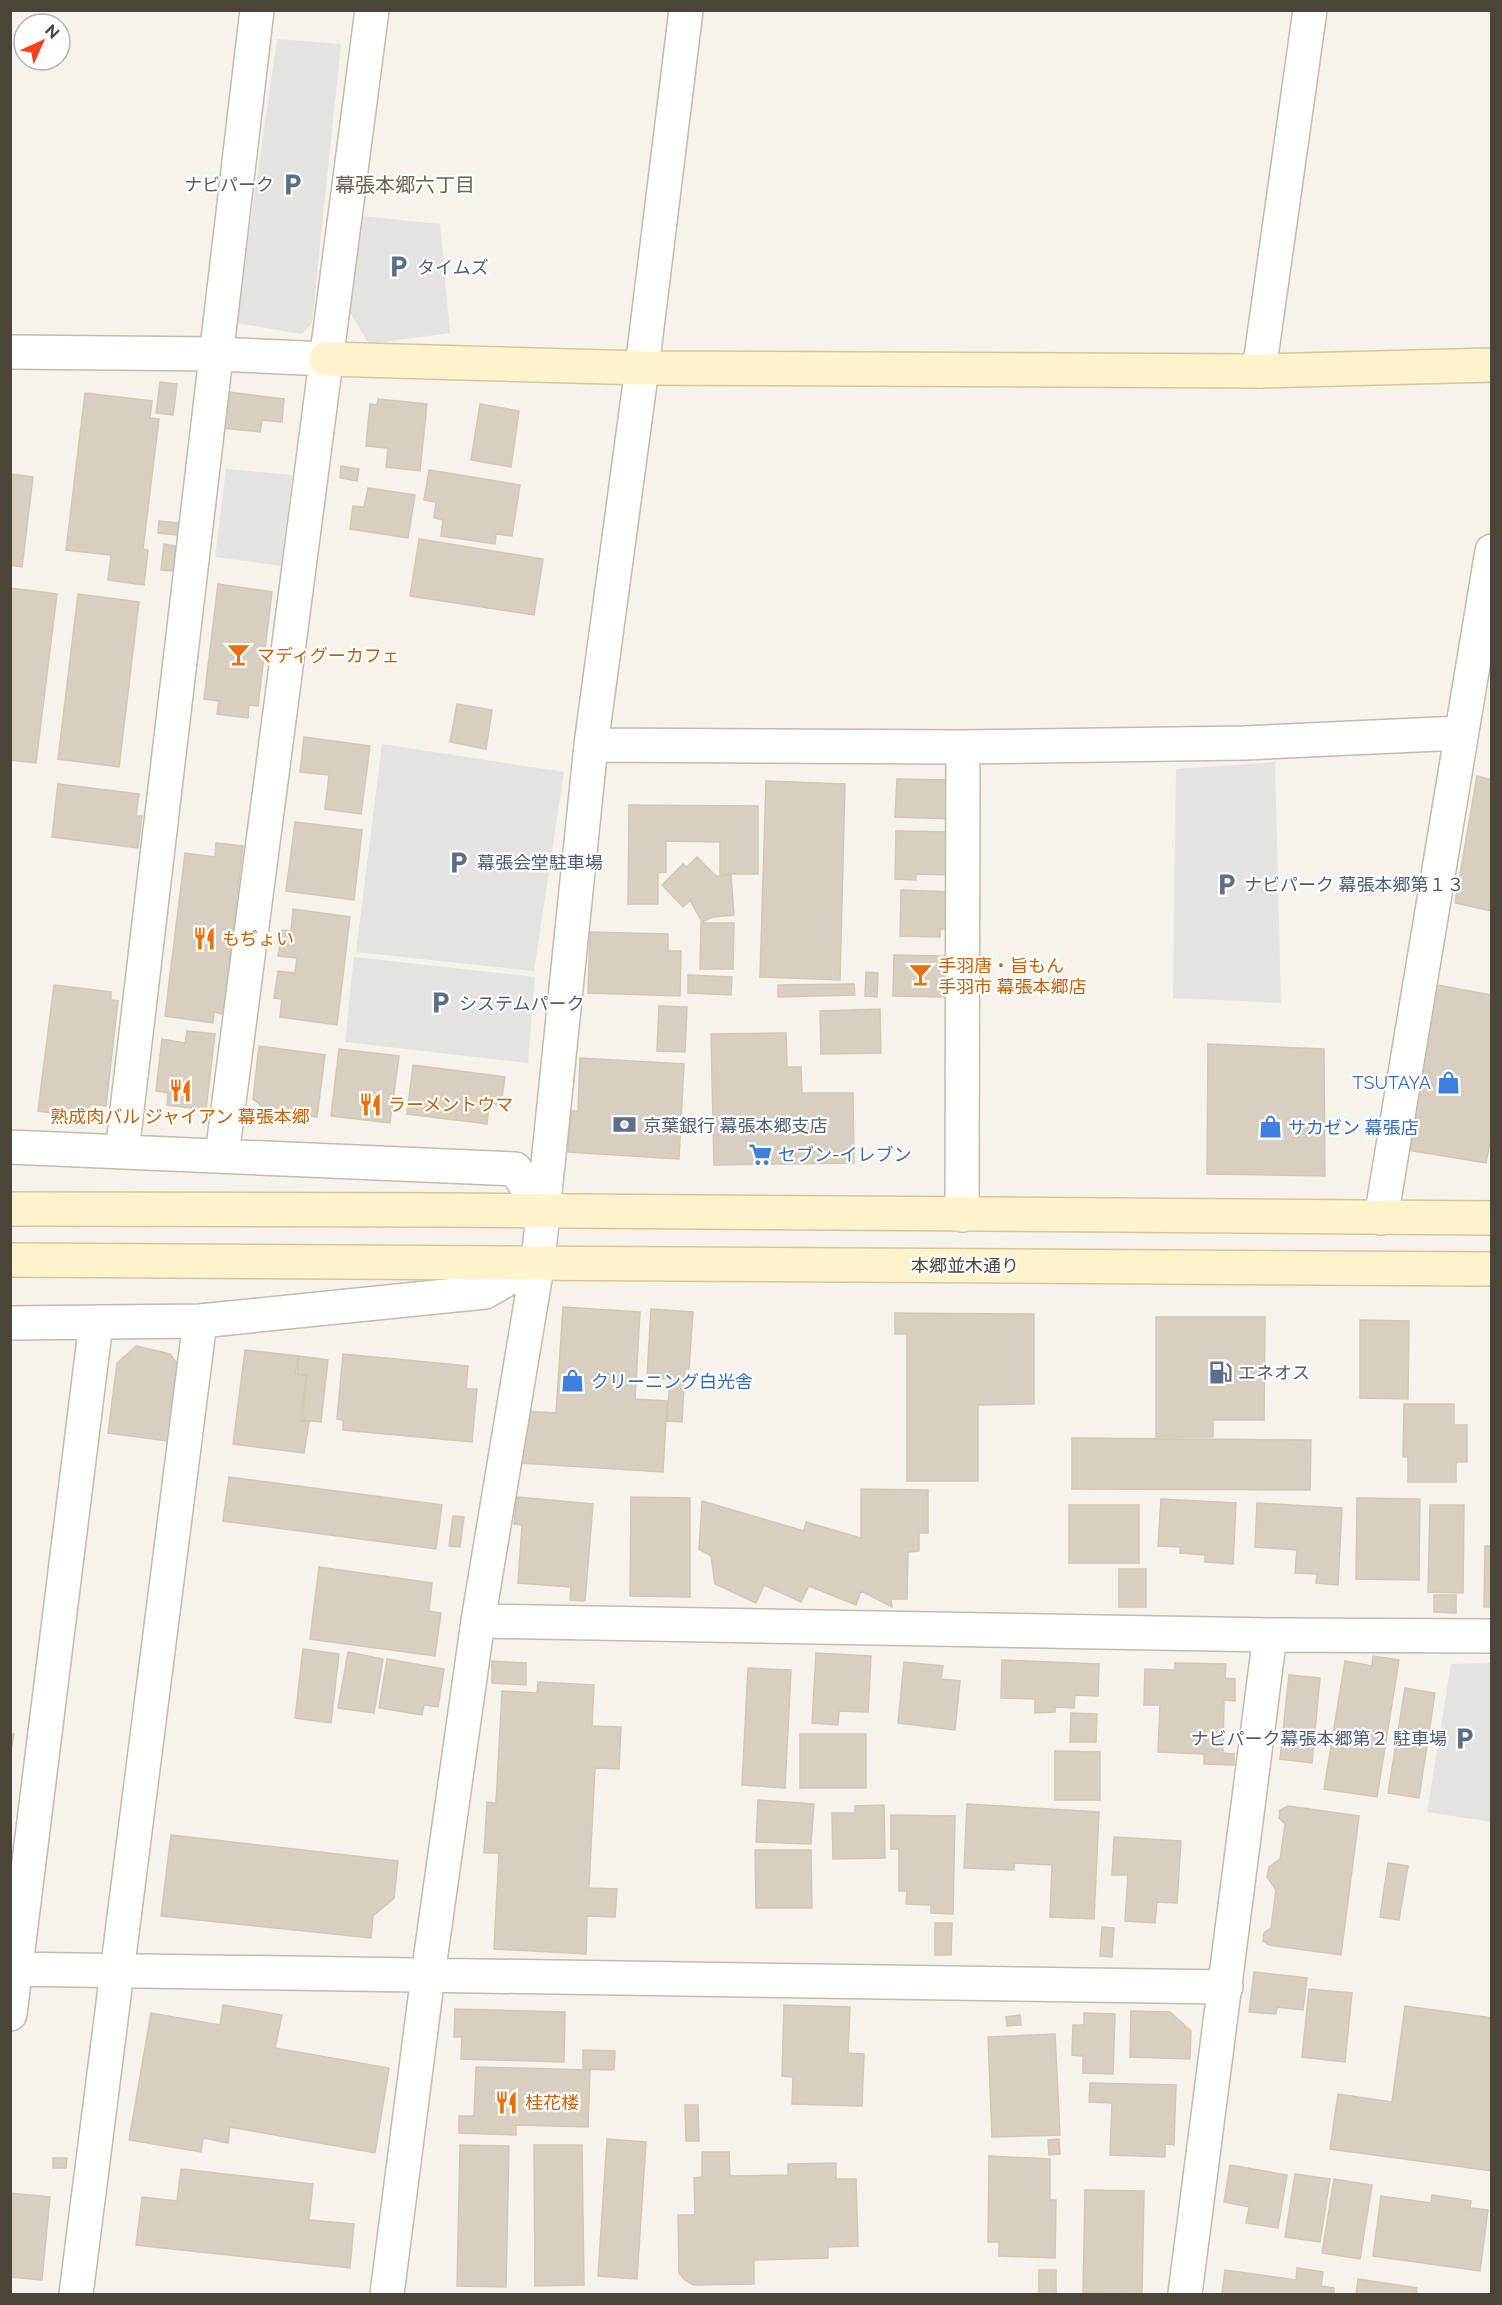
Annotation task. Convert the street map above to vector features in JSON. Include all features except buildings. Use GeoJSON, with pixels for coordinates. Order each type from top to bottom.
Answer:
{"type":"FeatureCollection","features":[{"type":"Feature","properties":{"kind":"street"},"geometry":{"type":"LineString","coordinates":[[123,1152],[257,10]]}},
{"type":"Feature","properties":{"kind":"street"},"geometry":{"type":"LineString","coordinates":[[222,1155],[372,10]]}},
{"type":"Feature","properties":{"kind":"street"},"geometry":{"type":"LineString","coordinates":[[387,2295],[428,1975],[478,1621],[538,1262],[591,744],[642,368],[686,10]]}},
{"type":"Feature","properties":{"kind":"street"},"geometry":{"type":"LineString","coordinates":[[1259,371],[1310,10]]}},
{"type":"Feature","properties":{"kind":"street"},"geometry":{"type":"LineString","coordinates":[[10,352],[217,354],[642,368],[1259,371],[1491,365]]}},
{"type":"Feature","properties":{"kind":"street"},"geometry":{"type":"LineString","coordinates":[[1381,1218],[1491,551]]}},
{"type":"Feature","properties":{"kind":"street"},"geometry":{"type":"LineString","coordinates":[[591,744],[963,747],[1245,743],[1460,733]]}},
{"type":"Feature","properties":{"kind":"street"},"geometry":{"type":"LineString","coordinates":[[962,1215],[963,747]]}},
{"type":"Feature","properties":{"kind":"street"},"geometry":{"type":"LineString","coordinates":[[10,1147],[515,1169],[543,1211]]}},
{"type":"Feature","properties":{"kind":"street"},"geometry":{"type":"LineString","coordinates":[[10,1209],[1491,1218]]}},
{"type":"Feature","properties":{"kind":"street","name":"本郷並木通り"},"geometry":{"type":"LineString","coordinates":[[10,1260],[1491,1269]]}},
{"type":"Feature","properties":{"kind":"street"},"geometry":{"type":"LineString","coordinates":[[10,1323],[200,1321],[485,1292],[538,1262]]}},
{"type":"Feature","properties":{"kind":"street"},"geometry":{"type":"LineString","coordinates":[[76,2295],[200,1321]]}},
{"type":"Feature","properties":{"kind":"street"},"geometry":{"type":"LineString","coordinates":[[10,2014],[13,1969],[96,1323]]}},
{"type":"Feature","properties":{"kind":"street"},"geometry":{"type":"LineString","coordinates":[[478,1621],[1270,1635],[1491,1636]]}},
{"type":"Feature","properties":{"kind":"street"},"geometry":{"type":"LineString","coordinates":[[1185,2295],[1270,1635]]}},
{"type":"Feature","properties":{"kind":"street"},"geometry":{"type":"LineString","coordinates":[[13,1969],[1226,1987]]}},
{"type":"Feature","properties":{"kind":"shaded area","name":"ナビパーク"},"geometry":{"type":"Polygon","coordinates":[[[277,39],[341,44],[312,323],[302,334],[236,323],[277,39]]]}},
{"type":"Feature","properties":{"kind":"shaded area","name":"タイムズ"},"geometry":{"type":"Polygon","coordinates":[[[361,216],[440,224],[450,333],[369,344],[348,309],[361,216]]]}},
{"type":"Feature","properties":{"kind":"shaded area"},"geometry":{"type":"Polygon","coordinates":[[[226,469],[292,475],[282,566],[215,557],[226,469]]]}},
{"type":"Feature","properties":{"kind":"shaded area","name":"幕張会堂駐車場"},"geometry":{"type":"Polygon","coordinates":[[[382,744],[564,772],[534,971],[356,952],[382,744]]]}},
{"type":"Feature","properties":{"kind":"shaded area","name":"ナビパーク 幕張本郷第１３"},"geometry":{"type":"Polygon","coordinates":[[[1275,762],[1281,1003],[1173,998],[1176,769],[1275,762]]]}},
{"type":"Feature","properties":{"kind":"shaded area","name":"システムパーク"},"geometry":{"type":"Polygon","coordinates":[[[354,957],[535,977],[528,1063],[345,1042],[354,957]]]}},
{"type":"Feature","properties":{"kind":"shaded area","name":"ナビパーク幕張本郷第２ 駐車場"},"geometry":{"type":"Polygon","coordinates":[[[1491,1663],[1491,1822],[1427,1812],[1451,1664],[1491,1663]]]}},
{"type":"Feature","properties":{"kind":"place","name":"ナビパーク"},"geometry":{"type":"Point","coordinates":[292,184]}},
{"type":"Feature","properties":{"kind":"place","name":"タイムズ"},"geometry":{"type":"Point","coordinates":[399,267]}},
{"type":"Feature","properties":{"kind":"place","name":"マディグーカフェ"},"geometry":{"type":"Point","coordinates":[239,655]}},
{"type":"Feature","properties":{"kind":"place","name":"幕張会堂駐車場"},"geometry":{"type":"Point","coordinates":[459,862]}},
{"type":"Feature","properties":{"kind":"place","name":"ナビパーク 幕張本郷第１３"},"geometry":{"type":"Point","coordinates":[1226,884]}},
{"type":"Feature","properties":{"kind":"place","name":"もぢょい"},"geometry":{"type":"Point","coordinates":[204,938]}},
{"type":"Feature","properties":{"kind":"place","name":"手羽唐・旨もん 手羽市 幕張本郷店"},"geometry":{"type":"Point","coordinates":[920,975]}},
{"type":"Feature","properties":{"kind":"place","name":"システムパーク"},"geometry":{"type":"Point","coordinates":[441,1003]}},
{"type":"Feature","properties":{"kind":"place","name":"TSUTAYA"},"geometry":{"type":"Point","coordinates":[1449,1082]}},
{"type":"Feature","properties":{"kind":"place","name":"熟成肉バル ジャイアン 幕張本郷"},"geometry":{"type":"Point","coordinates":[180,1090]}},
{"type":"Feature","properties":{"kind":"place","name":"ラーメントウマ"},"geometry":{"type":"Point","coordinates":[370,1104]}},
{"type":"Feature","properties":{"kind":"place","name":"京葉銀行 幕張本郷支店"},"geometry":{"type":"Point","coordinates":[625,1125]}},
{"type":"Feature","properties":{"kind":"place","name":"サカゼン 幕張店"},"geometry":{"type":"Point","coordinates":[1270,1127]}},
{"type":"Feature","properties":{"kind":"place","name":"セブン-イレブン"},"geometry":{"type":"Point","coordinates":[760,1154]}},
{"type":"Feature","properties":{"kind":"place","name":"エネオス"},"geometry":{"type":"Point","coordinates":[1220,1372]}},
{"type":"Feature","properties":{"kind":"place","name":"クリーニング白光舎"},"geometry":{"type":"Point","coordinates":[573,1381]}},
{"type":"Feature","properties":{"kind":"place","name":"ナビパーク幕張本郷第２ 駐車場"},"geometry":{"type":"Point","coordinates":[1465,1738]}},
{"type":"Feature","properties":{"kind":"place","name":"桂花楼"},"geometry":{"type":"Point","coordinates":[507,2102]}},
{"type":"Feature","properties":{"kind":"district","name":"幕張本郷六丁目"},"geometry":{"type":"Point","coordinates":[405,185]}}]}
